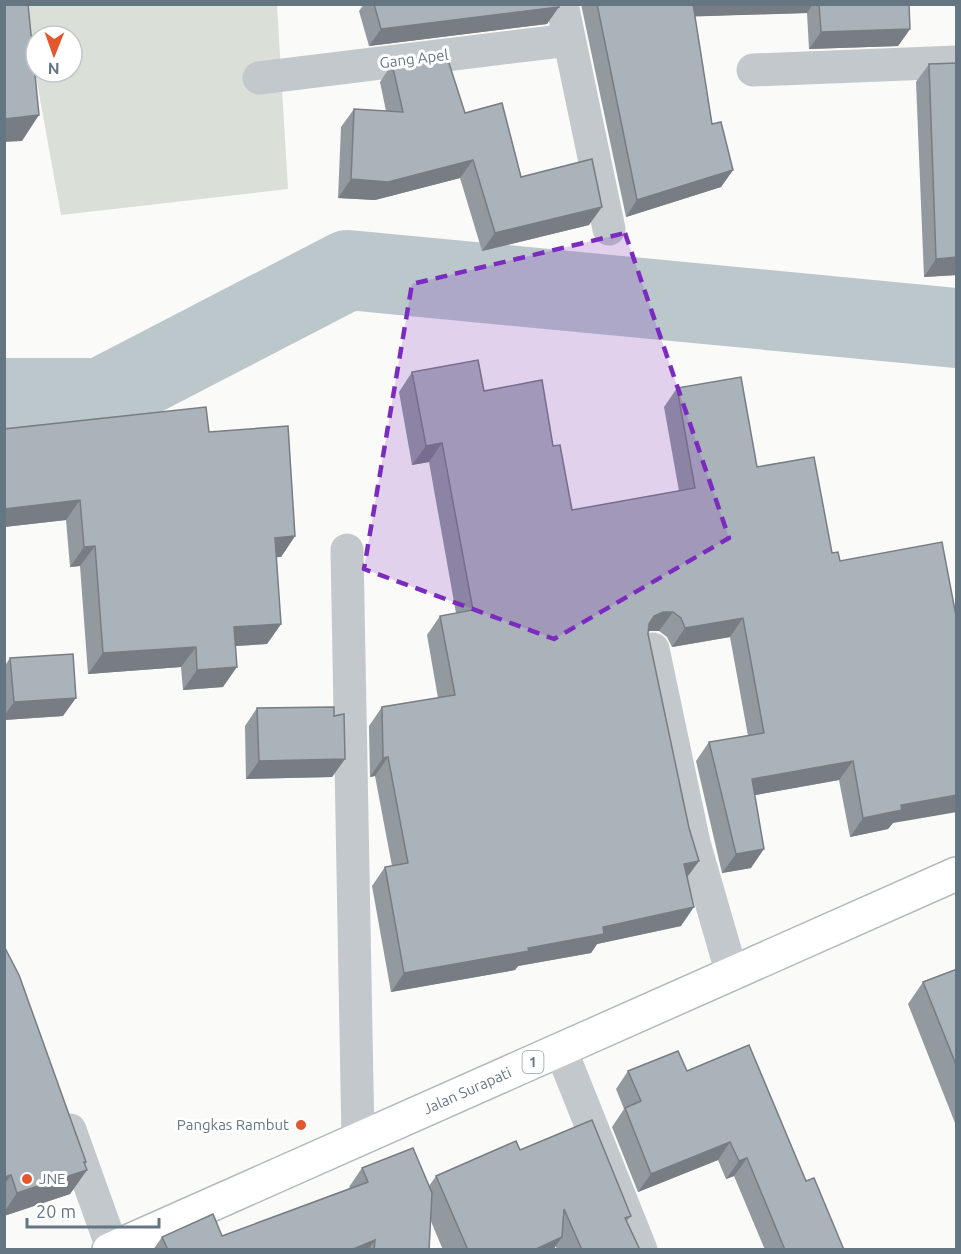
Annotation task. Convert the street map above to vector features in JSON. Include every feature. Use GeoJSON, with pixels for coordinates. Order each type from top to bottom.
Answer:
{"type":"FeatureCollection","features":[{"type":"Feature","properties":{"kind":"highway","name":"Jalan Surapati"},"geometry":{"type":"LineString","coordinates":[[112,1249],[957,874]]}},
{"type":"Feature","properties":{"kind":"street"},"geometry":{"type":"LineString","coordinates":[[562,4],[609,229]]}},
{"type":"Feature","properties":{"kind":"street","name":"Gang Apel"},"geometry":{"type":"LineString","coordinates":[[259,78],[569,40]]}},
{"type":"Feature","properties":{"kind":"street"},"geometry":{"type":"LineString","coordinates":[[753,70],[957,62]]}},
{"type":"Feature","properties":{"kind":"street"},"geometry":{"type":"LineString","coordinates":[[347,550],[358,1139]]}},
{"type":"Feature","properties":{"kind":"street"},"geometry":{"type":"LineString","coordinates":[[653,649],[694,843],[732,974]]}},
{"type":"Feature","properties":{"kind":"street"},"geometry":{"type":"LineString","coordinates":[[561,1050],[641,1250]]}},
{"type":"Feature","properties":{"kind":"street"},"geometry":{"type":"LineString","coordinates":[[61,1104],[112,1249]]}},
{"type":"Feature","properties":{"kind":"highlighted area"},"geometry":{"type":"Polygon","coordinates":[[[625,233],[729,538],[554,639],[364,569],[412,284],[625,233]]]}},
{"type":"Feature","properties":{"kind":"shaded area"},"geometry":{"type":"Polygon","coordinates":[[[23,5],[277,5],[288,189],[61,215],[37,84],[84,84],[84,24],[26,24],[23,5]]]}},
{"type":"Feature","properties":{"kind":"building"},"geometry":{"type":"Polygon","coordinates":[[[4,4],[28,4],[30,24],[24,24],[24,84],[36,84],[39,115],[4,119],[4,4]]]}},
{"type":"Feature","properties":{"kind":"building"},"geometry":{"type":"Polygon","coordinates":[[[374,4],[559,4],[559,7],[381,29],[374,4]]]}},
{"type":"Feature","properties":{"kind":"building"},"geometry":{"type":"Polygon","coordinates":[[[597,4],[693,4],[712,124],[721,122],[733,170],[637,200],[597,4]]]}},
{"type":"Feature","properties":{"kind":"building"},"geometry":{"type":"Polygon","coordinates":[[[819,4],[909,4],[910,29],[821,32],[819,4]]]}},
{"type":"Feature","properties":{"kind":"building"},"geometry":{"type":"Polygon","coordinates":[[[447,57],[465,113],[502,103],[521,177],[592,159],[602,207],[495,233],[473,160],[388,182],[351,179],[354,109],[403,112],[392,64],[447,57]]]}},
{"type":"Feature","properties":{"kind":"building"},"geometry":{"type":"Polygon","coordinates":[[[957,63],[957,257],[936,259],[929,64],[957,63]]]}},
{"type":"Feature","properties":{"kind":"building"},"geometry":{"type":"Polygon","coordinates":[[[478,360],[484,391],[542,380],[553,446],[560,445],[572,510],[695,488],[677,388],[741,377],[757,467],[814,457],[832,553],[838,552],[840,561],[942,542],[957,621],[957,795],[901,805],[902,810],[863,818],[853,761],[752,779],[764,849],[736,854],[709,742],[764,733],[743,618],[685,628],[681,618],[673,612],[663,612],[654,616],[649,624],[648,634],[689,828],[699,861],[684,864],[694,907],[603,927],[604,934],[528,948],[529,951],[404,973],[385,867],[408,863],[388,757],[383,758],[382,707],[455,695],[440,616],[473,610],[442,443],[426,446],[412,372],[478,360]]]}},
{"type":"Feature","properties":{"kind":"building"},"geometry":{"type":"Polygon","coordinates":[[[206,407],[209,432],[288,426],[295,536],[275,538],[281,624],[234,627],[237,667],[197,670],[196,647],[103,653],[95,546],[84,547],[80,500],[4,509],[4,429],[206,407]]]}},
{"type":"Feature","properties":{"kind":"building"},"geometry":{"type":"Polygon","coordinates":[[[73,654],[76,698],[14,702],[10,658],[73,654]]]}},
{"type":"Feature","properties":{"kind":"building"},"geometry":{"type":"Polygon","coordinates":[[[334,707],[334,716],[344,714],[345,759],[259,761],[257,708],[334,707]]]}},
{"type":"Feature","properties":{"kind":"building"},"geometry":{"type":"Polygon","coordinates":[[[4,946],[19,975],[87,1170],[17,1193],[11,1175],[4,1177],[4,946]]]}},
{"type":"Feature","properties":{"kind":"building"},"geometry":{"type":"Polygon","coordinates":[[[957,969],[957,1067],[923,982],[957,969]]]}},
{"type":"Feature","properties":{"kind":"building"},"geometry":{"type":"Polygon","coordinates":[[[749,1045],[806,1181],[814,1178],[844,1250],[785,1250],[747,1158],[739,1161],[730,1142],[651,1174],[625,1108],[641,1101],[628,1071],[678,1051],[687,1071],[749,1045]]]}},
{"type":"Feature","properties":{"kind":"building"},"geometry":{"type":"Polygon","coordinates":[[[592,1120],[631,1216],[625,1218],[640,1250],[582,1250],[564,1209],[562,1237],[534,1250],[468,1250],[436,1176],[516,1141],[520,1150],[592,1120]]]}},
{"type":"Feature","properties":{"kind":"building"},"geometry":{"type":"Polygon","coordinates":[[[413,1148],[432,1193],[429,1250],[374,1250],[375,1240],[351,1250],[168,1250],[162,1237],[213,1214],[222,1236],[368,1182],[362,1168],[413,1148]]]}},
{"type":"Feature","properties":{"kind":"waterway"},"geometry":{"type":"LineString","coordinates":[[4,398],[101,398],[348,270],[956,328]]}},
{"type":"Feature","properties":{"kind":"place","name":"Pangkas Rambut"},"geometry":{"type":"Point","coordinates":[301,1125]}},
{"type":"Feature","properties":{"kind":"place","name":"JNE"},"geometry":{"type":"Point","coordinates":[27,1179]}}]}
